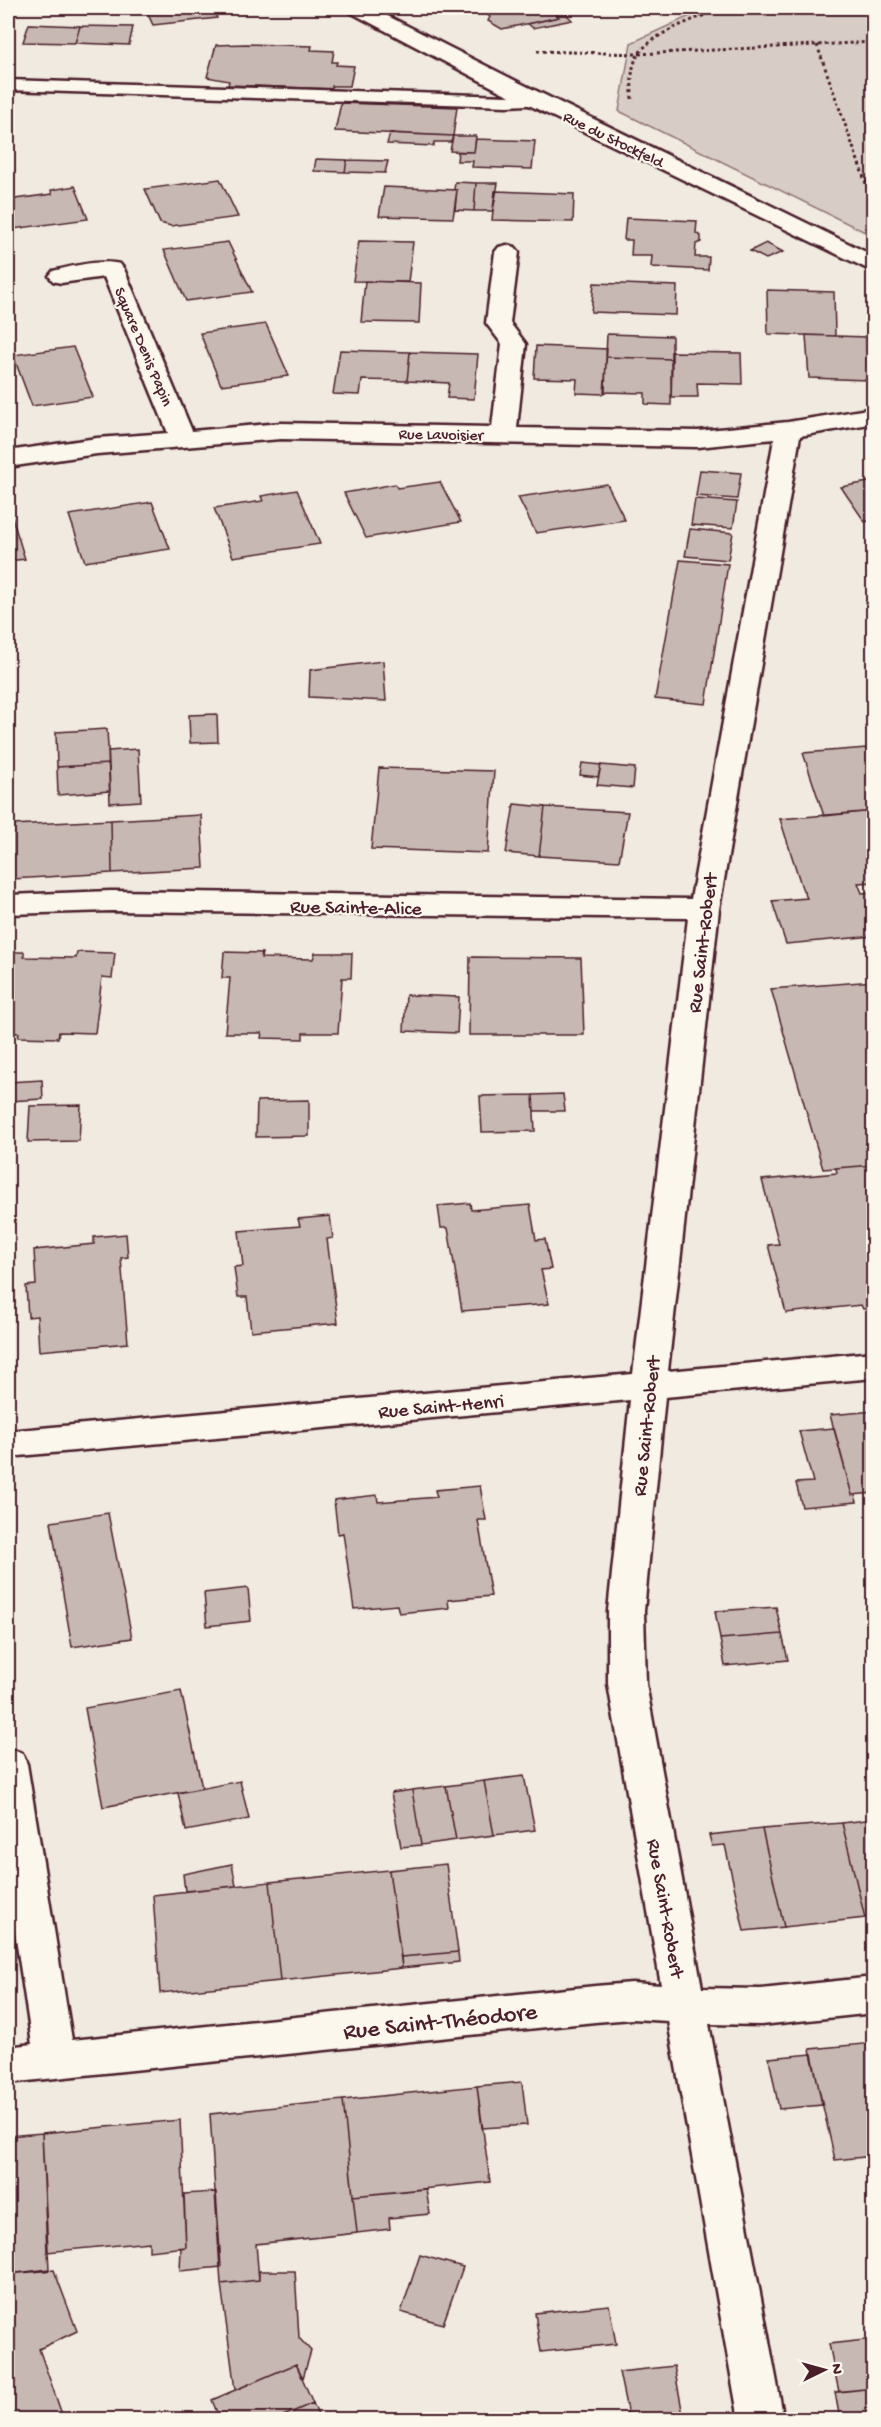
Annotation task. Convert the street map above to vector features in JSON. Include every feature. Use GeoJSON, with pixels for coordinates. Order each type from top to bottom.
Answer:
{"type":"FeatureCollection","features":[{"type":"Feature","properties":{"kind":"street","name":"Rue du Stockfeld"},"geometry":{"type":"LineString","coordinates":[[357,8],[873,265]]}},
{"type":"Feature","properties":{"kind":"street"},"geometry":{"type":"LineString","coordinates":[[504,434],[514,344],[498,323],[507,252]]}},
{"type":"Feature","properties":{"kind":"street","name":"Square Denis Papin"},"geometry":{"type":"LineString","coordinates":[[61,276],[112,269],[183,439]]}},
{"type":"Feature","properties":{"kind":"street","name":"Rue Lavoisier"},"geometry":{"type":"LineString","coordinates":[[8,459],[97,446],[321,430],[661,440],[739,436],[873,415]]}},
{"type":"Feature","properties":{"kind":"street","name":"Rue Saint-Robert"},"geometry":{"type":"LineString","coordinates":[[762,2420],[627,1684],[626,1611],[649,1386],[704,909],[788,430]]}},
{"type":"Feature","properties":{"kind":"street","name":"Rue Sainte-Alice"},"geometry":{"type":"LineString","coordinates":[[8,905],[111,901],[704,909]]}},
{"type":"Feature","properties":{"kind":"street","name":"Rue Saint-Henri"},"geometry":{"type":"LineString","coordinates":[[8,1443],[873,1365]]}},
{"type":"Feature","properties":{"kind":"street"},"geometry":{"type":"LineString","coordinates":[[8,1764],[56,2061]]}},
{"type":"Feature","properties":{"kind":"street","name":"Rue Saint-Théodore"},"geometry":{"type":"LineString","coordinates":[[8,2065],[632,2001],[761,2007],[873,1995]]}},
{"type":"Feature","properties":{"kind":"lane"},"geometry":{"type":"LineString","coordinates":[[8,85],[508,101],[538,100]]}},
{"type":"Feature","properties":{"kind":"path"},"geometry":{"type":"LineString","coordinates":[[723,8],[657,37],[637,54],[873,42]]}},
{"type":"Feature","properties":{"kind":"path"},"geometry":{"type":"LineString","coordinates":[[817,45],[873,206]]}},
{"type":"Feature","properties":{"kind":"shaded area"},"geometry":{"type":"Polygon","coordinates":[[[707,8],[873,8],[873,236],[619,111],[631,43],[707,8]]]}},
{"type":"Feature","properties":{"kind":"building"},"geometry":{"type":"Polygon","coordinates":[[[145,8],[213,8],[217,18],[153,25],[145,8]]]}},
{"type":"Feature","properties":{"kind":"building"},"geometry":{"type":"Polygon","coordinates":[[[479,8],[549,8],[559,17],[502,29],[488,21],[490,17],[479,8]]]}},
{"type":"Feature","properties":{"kind":"building"},"geometry":{"type":"Polygon","coordinates":[[[563,11],[572,20],[533,28],[528,24],[559,17],[555,13],[563,11]]]}},
{"type":"Feature","properties":{"kind":"building"},"geometry":{"type":"Polygon","coordinates":[[[29,24],[80,26],[75,43],[23,42],[29,24]]]}},
{"type":"Feature","properties":{"kind":"building"},"geometry":{"type":"Polygon","coordinates":[[[80,26],[133,27],[129,45],[75,43],[80,26]]]}},
{"type":"Feature","properties":{"kind":"building"},"geometry":{"type":"Polygon","coordinates":[[[216,45],[312,46],[311,50],[334,51],[332,62],[337,62],[336,65],[354,66],[350,86],[332,86],[332,89],[228,85],[229,81],[207,77],[216,45]]]}},
{"type":"Feature","properties":{"kind":"building"},"geometry":{"type":"Polygon","coordinates":[[[341,103],[457,107],[453,136],[335,131],[341,103]]]}},
{"type":"Feature","properties":{"kind":"building"},"geometry":{"type":"Polygon","coordinates":[[[390,133],[453,136],[451,142],[434,142],[434,146],[387,144],[390,133]]]}},
{"type":"Feature","properties":{"kind":"building"},"geometry":{"type":"Polygon","coordinates":[[[453,136],[476,136],[474,152],[450,151],[453,136]]]}},
{"type":"Feature","properties":{"kind":"building"},"geometry":{"type":"Polygon","coordinates":[[[476,139],[535,141],[532,169],[472,167],[473,161],[457,161],[458,152],[474,152],[476,139]]]}},
{"type":"Feature","properties":{"kind":"building"},"geometry":{"type":"Polygon","coordinates":[[[316,159],[347,160],[345,172],[314,171],[316,159]]]}},
{"type":"Feature","properties":{"kind":"building"},"geometry":{"type":"Polygon","coordinates":[[[347,160],[388,161],[385,173],[345,172],[347,160]]]}},
{"type":"Feature","properties":{"kind":"building"},"geometry":{"type":"Polygon","coordinates":[[[220,179],[238,217],[171,226],[160,223],[145,189],[220,179]]]}},
{"type":"Feature","properties":{"kind":"building"},"geometry":{"type":"Polygon","coordinates":[[[455,182],[476,183],[474,211],[455,210],[457,190],[454,190],[455,182]]]}},
{"type":"Feature","properties":{"kind":"building"},"geometry":{"type":"Polygon","coordinates":[[[476,183],[498,183],[493,211],[474,211],[476,183]]]}},
{"type":"Feature","properties":{"kind":"building"},"geometry":{"type":"Polygon","coordinates":[[[75,186],[88,219],[13,229],[8,215],[8,200],[52,194],[51,190],[75,186]]]}},
{"type":"Feature","properties":{"kind":"building"},"geometry":{"type":"Polygon","coordinates":[[[384,187],[457,190],[453,218],[379,216],[384,187]]]}},
{"type":"Feature","properties":{"kind":"building"},"geometry":{"type":"Polygon","coordinates":[[[495,191],[574,194],[573,222],[492,220],[495,191]]]}},
{"type":"Feature","properties":{"kind":"building"},"geometry":{"type":"Polygon","coordinates":[[[626,218],[697,221],[696,233],[701,236],[701,242],[696,244],[695,257],[709,257],[708,270],[651,267],[652,256],[631,256],[632,240],[624,240],[626,218]]]}},
{"type":"Feature","properties":{"kind":"building"},"geometry":{"type":"Polygon","coordinates":[[[359,241],[413,242],[408,282],[353,281],[359,241]]]}},
{"type":"Feature","properties":{"kind":"building"},"geometry":{"type":"Polygon","coordinates":[[[228,242],[252,292],[186,301],[164,250],[228,242]]]}},
{"type":"Feature","properties":{"kind":"building"},"geometry":{"type":"Polygon","coordinates":[[[766,243],[783,252],[766,259],[750,251],[766,243]]]}},
{"type":"Feature","properties":{"kind":"building"},"geometry":{"type":"Polygon","coordinates":[[[365,281],[421,283],[419,323],[361,322],[365,281]]]}},
{"type":"Feature","properties":{"kind":"building"},"geometry":{"type":"Polygon","coordinates":[[[594,283],[677,286],[676,315],[591,312],[594,283]]]}},
{"type":"Feature","properties":{"kind":"building"},"geometry":{"type":"Polygon","coordinates":[[[767,290],[834,292],[835,336],[768,334],[767,290]]]}},
{"type":"Feature","properties":{"kind":"building"},"geometry":{"type":"Polygon","coordinates":[[[266,324],[289,376],[221,385],[200,333],[266,324]]]}},
{"type":"Feature","properties":{"kind":"building"},"geometry":{"type":"Polygon","coordinates":[[[607,334],[672,336],[672,359],[606,357],[607,334]]]}},
{"type":"Feature","properties":{"kind":"building"},"geometry":{"type":"Polygon","coordinates":[[[806,335],[866,337],[868,380],[809,378],[806,335]]]}},
{"type":"Feature","properties":{"kind":"building"},"geometry":{"type":"Polygon","coordinates":[[[536,346],[607,349],[604,394],[576,393],[577,379],[534,378],[536,346]]]}},
{"type":"Feature","properties":{"kind":"building"},"geometry":{"type":"Polygon","coordinates":[[[73,347],[93,397],[32,406],[13,355],[73,347]]]}},
{"type":"Feature","properties":{"kind":"building"},"geometry":{"type":"Polygon","coordinates":[[[340,350],[410,352],[407,381],[362,380],[360,395],[333,394],[340,350]]]}},
{"type":"Feature","properties":{"kind":"building"},"geometry":{"type":"Polygon","coordinates":[[[410,352],[478,354],[474,399],[447,398],[449,383],[407,381],[410,352]]]}},
{"type":"Feature","properties":{"kind":"building"},"geometry":{"type":"Polygon","coordinates":[[[671,352],[741,353],[742,384],[697,383],[698,397],[671,397],[671,352]]]}},
{"type":"Feature","properties":{"kind":"building"},"geometry":{"type":"Polygon","coordinates":[[[606,357],[672,359],[671,405],[645,404],[645,393],[605,392],[606,357]]]}},
{"type":"Feature","properties":{"kind":"building"},"geometry":{"type":"Polygon","coordinates":[[[700,470],[741,473],[737,499],[696,496],[700,470]]]}},
{"type":"Feature","properties":{"kind":"building"},"geometry":{"type":"Polygon","coordinates":[[[874,481],[874,520],[865,522],[841,487],[874,481]]]}},
{"type":"Feature","properties":{"kind":"building"},"geometry":{"type":"Polygon","coordinates":[[[440,482],[461,522],[366,538],[344,493],[395,484],[397,488],[440,482]]]}},
{"type":"Feature","properties":{"kind":"building"},"geometry":{"type":"Polygon","coordinates":[[[607,484],[625,520],[536,533],[518,497],[607,484]]]}},
{"type":"Feature","properties":{"kind":"building"},"geometry":{"type":"Polygon","coordinates":[[[297,490],[320,544],[233,557],[214,508],[263,501],[261,496],[297,490]]]}},
{"type":"Feature","properties":{"kind":"building"},"geometry":{"type":"Polygon","coordinates":[[[695,499],[737,502],[733,528],[691,525],[695,499]]]}},
{"type":"Feature","properties":{"kind":"building"},"geometry":{"type":"Polygon","coordinates":[[[152,502],[170,549],[85,562],[69,515],[152,502]]]}},
{"type":"Feature","properties":{"kind":"building"},"geometry":{"type":"Polygon","coordinates":[[[11,514],[25,559],[8,561],[8,515],[11,514]]]}},
{"type":"Feature","properties":{"kind":"building"},"geometry":{"type":"Polygon","coordinates":[[[690,529],[733,533],[728,560],[685,556],[690,529]]]}},
{"type":"Feature","properties":{"kind":"building"},"geometry":{"type":"Polygon","coordinates":[[[680,560],[728,564],[706,704],[655,699],[680,560]]]}},
{"type":"Feature","properties":{"kind":"building"},"geometry":{"type":"Polygon","coordinates":[[[383,661],[386,701],[309,697],[310,670],[383,661]]]}},
{"type":"Feature","properties":{"kind":"building"},"geometry":{"type":"Polygon","coordinates":[[[217,714],[218,742],[190,743],[189,715],[217,714]]]}},
{"type":"Feature","properties":{"kind":"building"},"geometry":{"type":"Polygon","coordinates":[[[107,729],[109,764],[57,767],[56,732],[107,729]]]}},
{"type":"Feature","properties":{"kind":"building"},"geometry":{"type":"Polygon","coordinates":[[[867,748],[869,755],[874,755],[874,811],[824,816],[803,753],[867,748]]]}},
{"type":"Feature","properties":{"kind":"building"},"geometry":{"type":"Polygon","coordinates":[[[138,749],[141,801],[110,803],[108,751],[138,749]]]}},
{"type":"Feature","properties":{"kind":"building"},"geometry":{"type":"Polygon","coordinates":[[[582,763],[601,765],[598,777],[580,775],[582,763]]]}},
{"type":"Feature","properties":{"kind":"building"},"geometry":{"type":"Polygon","coordinates":[[[109,764],[110,791],[58,795],[57,767],[109,764]]]}},
{"type":"Feature","properties":{"kind":"building"},"geometry":{"type":"Polygon","coordinates":[[[601,765],[635,768],[633,788],[597,785],[601,765]]]}},
{"type":"Feature","properties":{"kind":"building"},"geometry":{"type":"Polygon","coordinates":[[[379,768],[494,771],[488,853],[371,849],[379,768]]]}},
{"type":"Feature","properties":{"kind":"building"},"geometry":{"type":"Polygon","coordinates":[[[514,804],[545,807],[539,856],[506,853],[514,804]]]}},
{"type":"Feature","properties":{"kind":"building"},"geometry":{"type":"Polygon","coordinates":[[[545,807],[628,812],[619,861],[539,856],[545,807]]]}},
{"type":"Feature","properties":{"kind":"building"},"geometry":{"type":"Polygon","coordinates":[[[874,811],[874,882],[858,883],[862,893],[874,892],[874,936],[786,944],[772,901],[807,898],[780,819],[874,811]]]}},
{"type":"Feature","properties":{"kind":"building"},"geometry":{"type":"Polygon","coordinates":[[[201,815],[204,868],[112,873],[111,820],[201,815]]]}},
{"type":"Feature","properties":{"kind":"building"},"geometry":{"type":"Polygon","coordinates":[[[111,820],[112,873],[12,879],[12,825],[111,820]]]}},
{"type":"Feature","properties":{"kind":"building"},"geometry":{"type":"Polygon","coordinates":[[[8,952],[24,952],[24,957],[76,958],[77,952],[115,953],[112,978],[102,977],[95,1033],[59,1032],[58,1038],[18,1037],[19,1033],[8,1032],[8,952]]]}},
{"type":"Feature","properties":{"kind":"building"},"geometry":{"type":"Polygon","coordinates":[[[224,952],[262,953],[261,958],[313,959],[315,953],[352,953],[351,978],[342,978],[338,1033],[303,1033],[303,1039],[261,1038],[262,1033],[225,1033],[230,978],[222,978],[224,952]]]}},
{"type":"Feature","properties":{"kind":"building"},"geometry":{"type":"Polygon","coordinates":[[[470,957],[581,958],[584,1035],[469,1035],[470,957]]]}},
{"type":"Feature","properties":{"kind":"building"},"geometry":{"type":"Polygon","coordinates":[[[874,981],[874,1165],[823,1169],[771,989],[874,981]]]}},
{"type":"Feature","properties":{"kind":"building"},"geometry":{"type":"Polygon","coordinates":[[[406,995],[459,997],[457,1033],[404,1031],[406,995]]]}},
{"type":"Feature","properties":{"kind":"building"},"geometry":{"type":"Polygon","coordinates":[[[42,1080],[43,1099],[8,1101],[8,1082],[42,1080]]]}},
{"type":"Feature","properties":{"kind":"building"},"geometry":{"type":"Polygon","coordinates":[[[563,1094],[565,1111],[534,1111],[533,1095],[563,1094]]]}},
{"type":"Feature","properties":{"kind":"building"},"geometry":{"type":"Polygon","coordinates":[[[533,1095],[535,1131],[482,1132],[480,1096],[533,1095]]]}},
{"type":"Feature","properties":{"kind":"building"},"geometry":{"type":"Polygon","coordinates":[[[309,1100],[309,1136],[256,1137],[257,1101],[309,1100]]]}},
{"type":"Feature","properties":{"kind":"building"},"geometry":{"type":"Polygon","coordinates":[[[81,1105],[79,1141],[28,1142],[30,1106],[81,1105]]]}},
{"type":"Feature","properties":{"kind":"building"},"geometry":{"type":"Polygon","coordinates":[[[874,1165],[874,1309],[863,1309],[861,1305],[786,1313],[768,1245],[779,1244],[762,1180],[837,1173],[836,1168],[874,1165]]]}},
{"type":"Feature","properties":{"kind":"building"},"geometry":{"type":"Polygon","coordinates":[[[470,1203],[471,1210],[530,1205],[536,1240],[545,1239],[551,1269],[541,1270],[549,1304],[462,1311],[448,1228],[441,1228],[438,1206],[470,1203]]]}},
{"type":"Feature","properties":{"kind":"building"},"geometry":{"type":"Polygon","coordinates":[[[330,1216],[333,1238],[327,1239],[338,1323],[251,1331],[247,1297],[238,1297],[234,1267],[243,1266],[239,1231],[300,1226],[298,1219],[330,1216]]]}},
{"type":"Feature","properties":{"kind":"building"},"geometry":{"type":"Polygon","coordinates":[[[126,1234],[128,1257],[121,1258],[128,1343],[39,1351],[37,1316],[28,1317],[26,1286],[36,1285],[34,1250],[94,1244],[94,1237],[126,1234]]]}},
{"type":"Feature","properties":{"kind":"building"},"geometry":{"type":"Polygon","coordinates":[[[874,1411],[874,1493],[852,1495],[830,1415],[874,1411]]]}},
{"type":"Feature","properties":{"kind":"building"},"geometry":{"type":"Polygon","coordinates":[[[834,1428],[852,1495],[855,1495],[857,1502],[802,1507],[796,1483],[813,1482],[799,1431],[834,1428]]]}},
{"type":"Feature","properties":{"kind":"building"},"geometry":{"type":"Polygon","coordinates":[[[480,1486],[486,1520],[478,1520],[491,1596],[448,1600],[449,1608],[399,1613],[397,1605],[354,1609],[343,1533],[338,1534],[334,1500],[377,1495],[378,1502],[437,1497],[435,1490],[480,1486]]]}},
{"type":"Feature","properties":{"kind":"building"},"geometry":{"type":"Polygon","coordinates":[[[108,1513],[132,1638],[72,1647],[51,1522],[108,1513]]]}},
{"type":"Feature","properties":{"kind":"building"},"geometry":{"type":"Polygon","coordinates":[[[248,1588],[251,1621],[207,1626],[204,1593],[248,1588]]]}},
{"type":"Feature","properties":{"kind":"building"},"geometry":{"type":"Polygon","coordinates":[[[776,1607],[782,1634],[720,1639],[715,1611],[776,1607]]]}},
{"type":"Feature","properties":{"kind":"building"},"geometry":{"type":"Polygon","coordinates":[[[782,1634],[788,1660],[725,1666],[720,1639],[782,1634]]]}},
{"type":"Feature","properties":{"kind":"building"},"geometry":{"type":"Polygon","coordinates":[[[181,1691],[202,1788],[103,1807],[85,1708],[181,1691]]]}},
{"type":"Feature","properties":{"kind":"building"},"geometry":{"type":"Polygon","coordinates":[[[524,1776],[535,1830],[494,1835],[484,1781],[524,1776]]]}},
{"type":"Feature","properties":{"kind":"building"},"geometry":{"type":"Polygon","coordinates":[[[240,1781],[249,1819],[186,1831],[178,1793],[240,1781]]]}},
{"type":"Feature","properties":{"kind":"building"},"geometry":{"type":"Polygon","coordinates":[[[484,1781],[494,1835],[456,1840],[446,1786],[484,1781]]]}},
{"type":"Feature","properties":{"kind":"building"},"geometry":{"type":"Polygon","coordinates":[[[446,1786],[456,1840],[421,1845],[412,1790],[446,1786]]]}},
{"type":"Feature","properties":{"kind":"building"},"geometry":{"type":"Polygon","coordinates":[[[412,1790],[421,1845],[401,1847],[391,1793],[412,1790]]]}},
{"type":"Feature","properties":{"kind":"building"},"geometry":{"type":"Polygon","coordinates":[[[874,1819],[874,1917],[865,1918],[842,1823],[874,1819]]]}},
{"type":"Feature","properties":{"kind":"building"},"geometry":{"type":"Polygon","coordinates":[[[842,1823],[865,1918],[784,1927],[762,1829],[842,1823]]]}},
{"type":"Feature","properties":{"kind":"building"},"geometry":{"type":"Polygon","coordinates":[[[762,1829],[784,1927],[744,1931],[725,1845],[712,1846],[709,1835],[762,1829]]]}},
{"type":"Feature","properties":{"kind":"building"},"geometry":{"type":"Polygon","coordinates":[[[232,1864],[236,1886],[185,1891],[183,1874],[232,1864]]]}},
{"type":"Feature","properties":{"kind":"building"},"geometry":{"type":"Polygon","coordinates":[[[446,1864],[458,1952],[401,1957],[389,1870],[446,1864]]]}},
{"type":"Feature","properties":{"kind":"building"},"geometry":{"type":"Polygon","coordinates":[[[389,1870],[402,1968],[280,1981],[270,1882],[389,1870]]]}},
{"type":"Feature","properties":{"kind":"building"},"geometry":{"type":"Polygon","coordinates":[[[270,1882],[280,1981],[160,1993],[153,1895],[270,1882]]]}},
{"type":"Feature","properties":{"kind":"building"},"geometry":{"type":"Polygon","coordinates":[[[458,1952],[459,1962],[402,1968],[401,1957],[458,1952]]]}},
{"type":"Feature","properties":{"kind":"building"},"geometry":{"type":"Polygon","coordinates":[[[874,2043],[874,2156],[835,2160],[810,2049],[874,2043]]]}},
{"type":"Feature","properties":{"kind":"building"},"geometry":{"type":"Polygon","coordinates":[[[812,2054],[822,2105],[779,2109],[769,2058],[812,2054]]]}},
{"type":"Feature","properties":{"kind":"building"},"geometry":{"type":"Polygon","coordinates":[[[522,2082],[527,2125],[482,2128],[477,2086],[522,2082]]]}},
{"type":"Feature","properties":{"kind":"building"},"geometry":{"type":"Polygon","coordinates":[[[477,2086],[490,2182],[353,2196],[343,2100],[477,2086]]]}},
{"type":"Feature","properties":{"kind":"building"},"geometry":{"type":"Polygon","coordinates":[[[343,2100],[357,2233],[256,2244],[259,2280],[221,2284],[210,2114],[343,2100]]]}},
{"type":"Feature","properties":{"kind":"building"},"geometry":{"type":"Polygon","coordinates":[[[180,2120],[186,2247],[149,2251],[149,2242],[47,2252],[42,2133],[180,2120]]]}},
{"type":"Feature","properties":{"kind":"building"},"geometry":{"type":"Polygon","coordinates":[[[42,2133],[49,2269],[8,2274],[8,2136],[42,2133]]]}},
{"type":"Feature","properties":{"kind":"building"},"geometry":{"type":"Polygon","coordinates":[[[426,2189],[430,2214],[389,2218],[390,2229],[357,2233],[353,2196],[426,2189]]]}},
{"type":"Feature","properties":{"kind":"building"},"geometry":{"type":"Polygon","coordinates":[[[216,2192],[221,2267],[180,2271],[181,2248],[186,2247],[184,2194],[216,2192]]]}},
{"type":"Feature","properties":{"kind":"building"},"geometry":{"type":"Polygon","coordinates":[[[420,2255],[463,2267],[443,2324],[401,2312],[420,2255]]]}},
{"type":"Feature","properties":{"kind":"building"},"geometry":{"type":"Polygon","coordinates":[[[54,2270],[77,2331],[39,2349],[64,2420],[8,2420],[8,2274],[54,2270]]]}},
{"type":"Feature","properties":{"kind":"building"},"geometry":{"type":"Polygon","coordinates":[[[259,2271],[295,2271],[299,2338],[311,2351],[303,2378],[296,2364],[235,2390],[221,2284],[259,2280],[259,2271]]]}},
{"type":"Feature","properties":{"kind":"building"},"geometry":{"type":"Polygon","coordinates":[[[609,2305],[616,2344],[541,2352],[535,2313],[609,2305]]]}},
{"type":"Feature","properties":{"kind":"building"},"geometry":{"type":"Polygon","coordinates":[[[874,2339],[874,2388],[839,2392],[829,2344],[874,2339]]]}},
{"type":"Feature","properties":{"kind":"building"},"geometry":{"type":"Polygon","coordinates":[[[296,2364],[313,2403],[274,2420],[220,2420],[212,2400],[296,2364]]]}},
{"type":"Feature","properties":{"kind":"building"},"geometry":{"type":"Polygon","coordinates":[[[674,2366],[683,2415],[629,2420],[619,2372],[674,2366]]]}},
{"type":"Feature","properties":{"kind":"building"},"geometry":{"type":"Polygon","coordinates":[[[874,2388],[874,2420],[840,2420],[835,2392],[874,2388]]]}},
{"type":"Feature","properties":{"kind":"building"},"geometry":{"type":"Polygon","coordinates":[[[313,2403],[320,2420],[274,2420],[313,2403]]]}},
{"type":"Feature","properties":{"kind":"building"},"geometry":{"type":"Polygon","coordinates":[[[694,2413],[695,2420],[630,2420],[683,2415],[694,2413]]]}}]}
